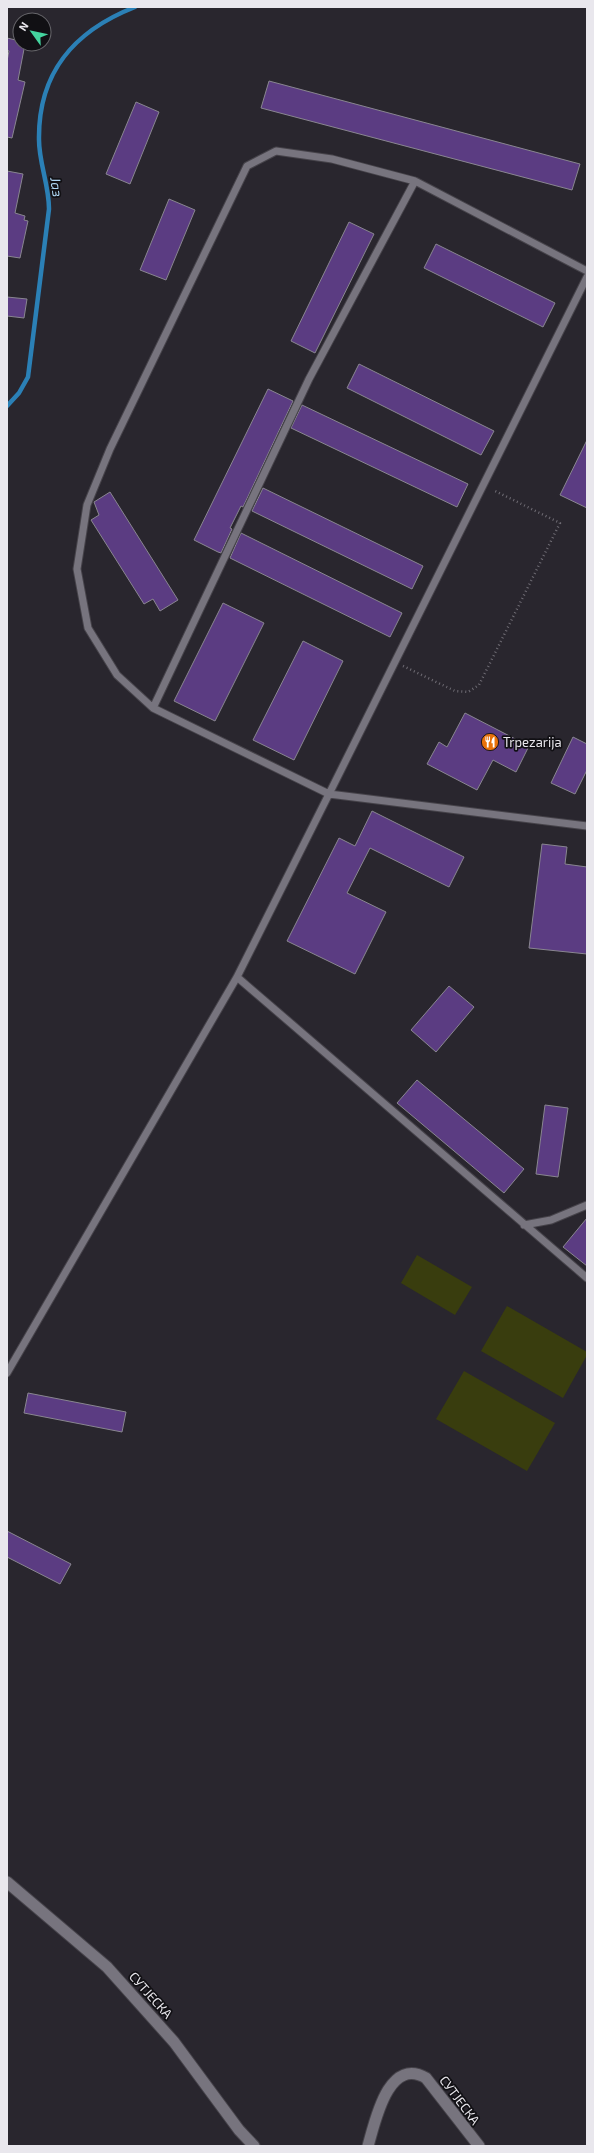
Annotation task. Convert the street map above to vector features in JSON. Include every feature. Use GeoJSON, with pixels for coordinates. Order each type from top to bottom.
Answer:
{"type":"FeatureCollection","features":[{"type":"Feature","properties":{"kind":"street","name":"СУТЈЕСКА"},"geometry":{"type":"LineString","coordinates":[[7,1882],[107,1967],[174,2042],[239,2130],[254,2146]]}},
{"type":"Feature","properties":{"kind":"street","name":"СУТЈЕСКА"},"geometry":{"type":"LineString","coordinates":[[368,2146],[388,2090],[402,2076],[411,2073],[419,2074],[426,2078],[479,2146]]}},
{"type":"Feature","properties":{"kind":"lane"},"geometry":{"type":"LineString","coordinates":[[587,271],[415,181],[332,159],[276,151],[248,166],[110,449],[87,505],[77,568],[88,628],[117,675],[153,708],[329,794],[587,826]]}},
{"type":"Feature","properties":{"kind":"lane"},"geometry":{"type":"LineString","coordinates":[[153,708],[309,379],[415,181]]}},
{"type":"Feature","properties":{"kind":"lane"},"geometry":{"type":"LineString","coordinates":[[7,1374],[237,977],[587,277]]}},
{"type":"Feature","properties":{"kind":"lane"},"geometry":{"type":"LineString","coordinates":[[237,977],[587,1278]]}},
{"type":"Feature","properties":{"kind":"lane"},"geometry":{"type":"LineString","coordinates":[[524,1225],[551,1220],[587,1205]]}},
{"type":"Feature","properties":{"kind":"path"},"geometry":{"type":"LineString","coordinates":[[394,662],[455,690],[468,692],[479,685],[560,523],[483,486]]}},
{"type":"Feature","properties":{"kind":"green space"},"geometry":{"type":"Polygon","coordinates":[[[417,1255],[472,1287],[455,1315],[401,1283],[417,1255]]]}},
{"type":"Feature","properties":{"kind":"green space"},"geometry":{"type":"Polygon","coordinates":[[[507,1306],[587,1352],[587,1355],[563,1398],[481,1351],[507,1306]]]}},
{"type":"Feature","properties":{"kind":"green space"},"geometry":{"type":"Polygon","coordinates":[[[464,1371],[555,1423],[527,1471],[436,1419],[464,1371]]]}},
{"type":"Feature","properties":{"kind":"building"},"geometry":{"type":"Polygon","coordinates":[[[7,38],[12,39],[12,52],[23,52],[18,80],[25,82],[12,138],[7,137],[7,61],[9,51],[7,50],[7,38]]]}},
{"type":"Feature","properties":{"kind":"building"},"geometry":{"type":"Polygon","coordinates":[[[269,81],[580,164],[572,190],[261,108],[269,81]]]}},
{"type":"Feature","properties":{"kind":"building"},"geometry":{"type":"Polygon","coordinates":[[[136,102],[159,112],[130,184],[106,174],[136,102]]]}},
{"type":"Feature","properties":{"kind":"building"},"geometry":{"type":"Polygon","coordinates":[[[7,171],[23,174],[15,213],[25,216],[24,220],[28,221],[20,258],[7,256],[7,171]]]}},
{"type":"Feature","properties":{"kind":"building"},"geometry":{"type":"Polygon","coordinates":[[[169,199],[195,210],[166,280],[140,270],[169,199]]]}},
{"type":"Feature","properties":{"kind":"building"},"geometry":{"type":"Polygon","coordinates":[[[349,222],[374,234],[315,353],[291,341],[349,222]]]}},
{"type":"Feature","properties":{"kind":"building"},"geometry":{"type":"Polygon","coordinates":[[[436,244],[555,303],[543,327],[424,268],[436,244]]]}},
{"type":"Feature","properties":{"kind":"building"},"geometry":{"type":"Polygon","coordinates":[[[7,297],[27,299],[24,318],[7,316],[7,297]]]}},
{"type":"Feature","properties":{"kind":"building"},"geometry":{"type":"Polygon","coordinates":[[[359,364],[494,431],[481,455],[347,388],[359,364]]]}},
{"type":"Feature","properties":{"kind":"building"},"geometry":{"type":"Polygon","coordinates":[[[268,389],[293,401],[243,507],[241,506],[230,528],[232,529],[221,553],[194,540],[268,389]]]}},
{"type":"Feature","properties":{"kind":"building"},"geometry":{"type":"Polygon","coordinates":[[[302,405],[468,484],[457,507],[291,428],[302,405]]]}},
{"type":"Feature","properties":{"kind":"building"},"geometry":{"type":"Polygon","coordinates":[[[587,440],[587,508],[560,495],[587,440]]]}},
{"type":"Feature","properties":{"kind":"building"},"geometry":{"type":"Polygon","coordinates":[[[263,488],[423,566],[412,589],[252,511],[263,488]]]}},
{"type":"Feature","properties":{"kind":"building"},"geometry":{"type":"Polygon","coordinates":[[[110,492],[178,600],[160,611],[153,599],[144,604],[91,520],[99,515],[94,502],[110,492]]]}},
{"type":"Feature","properties":{"kind":"building"},"geometry":{"type":"Polygon","coordinates":[[[241,533],[402,613],[390,637],[230,558],[241,533]]]}},
{"type":"Feature","properties":{"kind":"building"},"geometry":{"type":"Polygon","coordinates":[[[223,603],[264,623],[215,721],[174,701],[223,603]]]}},
{"type":"Feature","properties":{"kind":"building"},"geometry":{"type":"Polygon","coordinates":[[[303,641],[343,661],[294,760],[253,740],[303,641]]]}},
{"type":"Feature","properties":{"kind":"building"},"geometry":{"type":"Polygon","coordinates":[[[465,713],[529,746],[516,772],[493,760],[477,790],[427,764],[439,742],[447,747],[465,713]]]}},
{"type":"Feature","properties":{"kind":"building"},"geometry":{"type":"Polygon","coordinates":[[[573,737],[587,744],[587,770],[575,794],[551,783],[573,737]]]}},
{"type":"Feature","properties":{"kind":"building"},"geometry":{"type":"Polygon","coordinates":[[[372,811],[464,857],[449,887],[370,848],[347,893],[386,912],[355,974],[287,941],[339,838],[355,846],[372,811]]]}},
{"type":"Feature","properties":{"kind":"building"},"geometry":{"type":"Polygon","coordinates":[[[542,844],[567,847],[565,864],[587,867],[587,954],[529,948],[542,844]]]}},
{"type":"Feature","properties":{"kind":"building"},"geometry":{"type":"Polygon","coordinates":[[[449,986],[474,1007],[436,1052],[411,1030],[449,986]]]}},
{"type":"Feature","properties":{"kind":"building"},"geometry":{"type":"Polygon","coordinates":[[[417,1080],[524,1169],[504,1193],[397,1103],[417,1080]]]}},
{"type":"Feature","properties":{"kind":"building"},"geometry":{"type":"Polygon","coordinates":[[[545,1105],[568,1108],[558,1177],[536,1174],[545,1105]]]}},
{"type":"Feature","properties":{"kind":"building"},"geometry":{"type":"Polygon","coordinates":[[[587,1218],[587,1266],[563,1247],[587,1218]]]}},
{"type":"Feature","properties":{"kind":"building"},"geometry":{"type":"Polygon","coordinates":[[[28,1393],[126,1412],[122,1432],[24,1413],[28,1393]]]}},
{"type":"Feature","properties":{"kind":"building"},"geometry":{"type":"Polygon","coordinates":[[[7,1531],[71,1564],[60,1584],[7,1557],[7,1531]]]}},
{"type":"Feature","properties":{"kind":"waterway","name":"Јаз"},"geometry":{"type":"LineString","coordinates":[[7,406],[19,393],[28,377],[49,209],[49,200],[39,149],[40,116],[45,94],[53,74],[64,57],[78,42],[94,28],[135,7]]}},
{"type":"Feature","properties":{"kind":"place","name":"Trpezarija"},"geometry":{"type":"Point","coordinates":[490,742]}}]}
